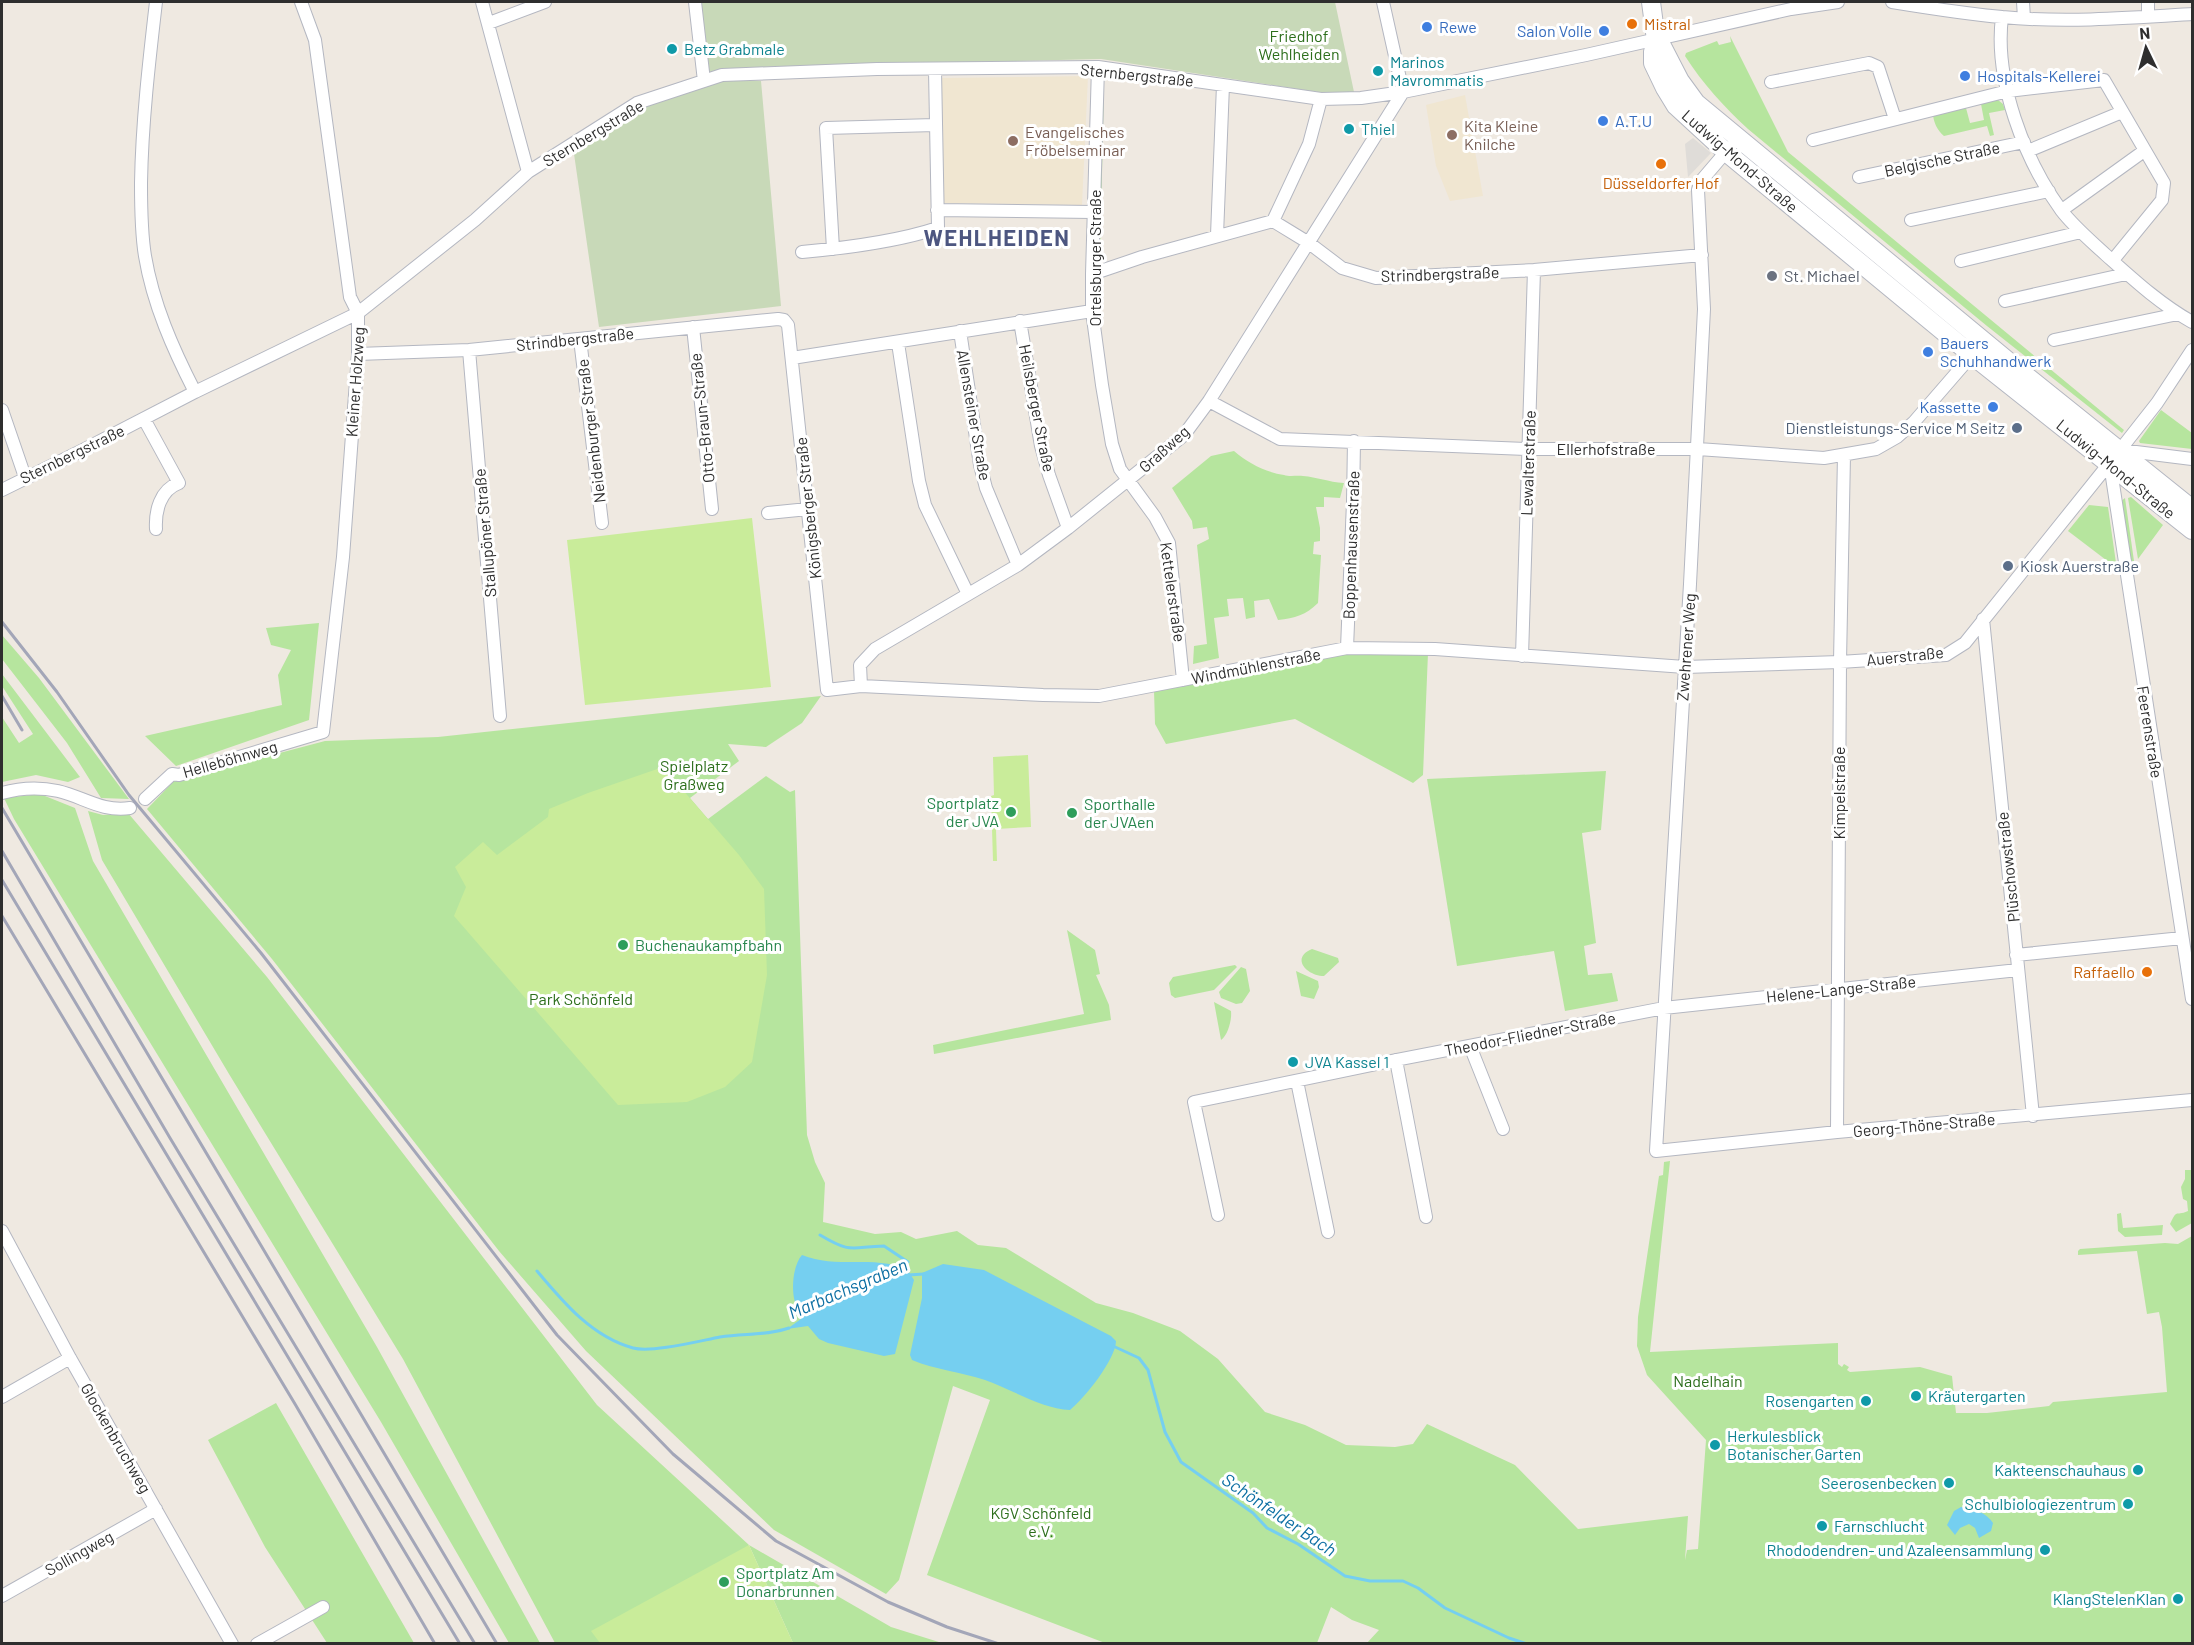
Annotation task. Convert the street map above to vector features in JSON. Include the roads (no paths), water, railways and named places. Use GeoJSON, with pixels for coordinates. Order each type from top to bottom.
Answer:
{"type":"FeatureCollection","features":[{"type":"Feature","properties":{"kind":"main road","name":"Ludwig-Mond-Straße"},"geometry":{"type":"LineString","coordinates":[[1651,2],[1656,40],[1653,63],[1676,106],[1731,146],[2015,367],[2193,530]]}},
{"type":"Feature","properties":{"kind":"main road","name":"Ludwig-Mond-Straße"},"geometry":{"type":"LineString","coordinates":[[1731,146],[1972,355],[2115,457],[2193,509]]}},
{"type":"Feature","properties":{"kind":"street"},"geometry":{"type":"LineString","coordinates":[[156,2],[141,163],[144,255],[157,306],[176,355],[195,392]]}},
{"type":"Feature","properties":{"kind":"street","name":"Kleiner Holzweg"},"geometry":{"type":"LineString","coordinates":[[301,2],[315,40],[350,297],[358,313],[358,354],[343,557],[323,732]]}},
{"type":"Feature","properties":{"kind":"street"},"geometry":{"type":"LineString","coordinates":[[482,2],[528,172]]}},
{"type":"Feature","properties":{"kind":"street"},"geometry":{"type":"LineString","coordinates":[[489,23],[545,2]]}},
{"type":"Feature","properties":{"kind":"street"},"geometry":{"type":"LineString","coordinates":[[695,2],[704,81]]}},
{"type":"Feature","properties":{"kind":"street"},"geometry":{"type":"LineString","coordinates":[[1383,2],[1403,92]]}},
{"type":"Feature","properties":{"kind":"street","name":"Sternbergstraße"},"geometry":{"type":"LineString","coordinates":[[2,490],[195,392],[358,313],[475,220],[528,172],[637,104],[722,75],[877,69],[1098,67],[1321,99],[1361,98],[1403,92],[1656,40],[1791,9],[1839,2]]}},
{"type":"Feature","properties":{"kind":"street"},"geometry":{"type":"LineString","coordinates":[[1898,2],[2024,18],[2148,17],[2193,14]]}},
{"type":"Feature","properties":{"kind":"street"},"geometry":{"type":"LineString","coordinates":[[2023,2],[2024,18]]}},
{"type":"Feature","properties":{"kind":"street"},"geometry":{"type":"LineString","coordinates":[[2148,2],[2148,17]]}},
{"type":"Feature","properties":{"kind":"street","name":"Belgische Straße"},"geometry":{"type":"LineString","coordinates":[[2002,17],[2000,48],[2008,91],[2026,147],[2049,191],[2082,232],[2126,274],[2178,314],[2193,322]]}},
{"type":"Feature","properties":{"kind":"street"},"geometry":{"type":"LineString","coordinates":[[1771,82],[1869,63],[1878,67],[1895,119]]}},
{"type":"Feature","properties":{"kind":"street","name":"Ortelsburger Straße"},"geometry":{"type":"LineString","coordinates":[[1098,67],[1092,311],[1112,444],[1120,469],[1128,480]]}},
{"type":"Feature","properties":{"kind":"street"},"geometry":{"type":"LineString","coordinates":[[802,252],[833,249],[923,233],[938,228],[934,70]]}},
{"type":"Feature","properties":{"kind":"street"},"geometry":{"type":"LineString","coordinates":[[1813,140],[2008,91],[2104,80],[2164,183],[2162,200],[2113,260]]}},
{"type":"Feature","properties":{"kind":"street"},"geometry":{"type":"LineString","coordinates":[[1217,235],[1223,85]]}},
{"type":"Feature","properties":{"kind":"street","name":"Graßweg"},"geometry":{"type":"LineString","coordinates":[[861,686],[860,665],[875,649],[1018,565],[1184,435],[1209,401],[1403,92]]}},
{"type":"Feature","properties":{"kind":"street"},"geometry":{"type":"LineString","coordinates":[[1092,274],[1217,235],[1273,221],[1309,144],[1321,99]]}},
{"type":"Feature","properties":{"kind":"street","name":"Belgische Straße"},"geometry":{"type":"LineString","coordinates":[[1859,177],[2026,147],[2122,112]]}},
{"type":"Feature","properties":{"kind":"street"},"geometry":{"type":"LineString","coordinates":[[833,249],[826,128],[936,125]]}},
{"type":"Feature","properties":{"kind":"street","name":"Zwehrener Weg"},"geometry":{"type":"LineString","coordinates":[[1656,1151],[1698,449],[1704,309],[1698,190],[1701,181],[1731,146]]}},
{"type":"Feature","properties":{"kind":"street"},"geometry":{"type":"LineString","coordinates":[[2062,210],[2145,151]]}},
{"type":"Feature","properties":{"kind":"street"},"geometry":{"type":"LineString","coordinates":[[1911,220],[2049,191]]}},
{"type":"Feature","properties":{"kind":"street"},"geometry":{"type":"LineString","coordinates":[[937,210],[1094,212]]}},
{"type":"Feature","properties":{"kind":"street","name":"Strindbergstraße"},"geometry":{"type":"LineString","coordinates":[[1273,221],[1309,243],[1342,268],[1376,278],[1534,270],[1702,255]]}},
{"type":"Feature","properties":{"kind":"street"},"geometry":{"type":"LineString","coordinates":[[1961,261],[2082,232]]}},
{"type":"Feature","properties":{"kind":"street","name":"Lewalterstraße"},"geometry":{"type":"LineString","coordinates":[[1522,656],[1534,270]]}},
{"type":"Feature","properties":{"kind":"street"},"geometry":{"type":"LineString","coordinates":[[2005,301],[2126,274]]}},
{"type":"Feature","properties":{"kind":"street"},"geometry":{"type":"LineString","coordinates":[[792,358],[1092,311]]}},
{"type":"Feature","properties":{"kind":"street"},"geometry":{"type":"LineString","coordinates":[[2054,340],[2178,314]]}},
{"type":"Feature","properties":{"kind":"street","name":"Strindbergstraße"},"geometry":{"type":"LineString","coordinates":[[358,354],[469,350],[778,319],[784,320],[788,326]]}},
{"type":"Feature","properties":{"kind":"street","name":"Heilsberger Straße"},"geometry":{"type":"LineString","coordinates":[[1020,321],[1041,446],[1068,528]]}},
{"type":"Feature","properties":{"kind":"street","name":"Königsberger Straße"},"geometry":{"type":"LineString","coordinates":[[788,326],[827,690]]}},
{"type":"Feature","properties":{"kind":"street","name":"Otto-Braun-Straße"},"geometry":{"type":"LineString","coordinates":[[693,327],[712,509]]}},
{"type":"Feature","properties":{"kind":"street","name":"Allensteiner Straße"},"geometry":{"type":"LineString","coordinates":[[960,331],[980,465],[986,488],[1018,565]]}},
{"type":"Feature","properties":{"kind":"street","name":"Neidenburger Straße"},"geometry":{"type":"LineString","coordinates":[[580,339],[602,523]]}},
{"type":"Feature","properties":{"kind":"street"},"geometry":{"type":"LineString","coordinates":[[898,343],[919,481],[925,505],[968,594]]}},
{"type":"Feature","properties":{"kind":"street","name":"Stallupöner Straße"},"geometry":{"type":"LineString","coordinates":[[469,350],[500,716]]}},
{"type":"Feature","properties":{"kind":"street","name":"Auerstraße"},"geometry":{"type":"LineString","coordinates":[[1685,667],[1840,662],[1946,655],[1965,643],[2115,457],[2157,403],[2193,350]]}},
{"type":"Feature","properties":{"kind":"street","name":"Ellerhofstraße"},"geometry":{"type":"LineString","coordinates":[[1209,401],[1280,439],[1528,448],[1698,449],[1807,458],[1844,455],[1876,448],[1897,437],[1914,422],[1972,355]]}},
{"type":"Feature","properties":{"kind":"street"},"geometry":{"type":"LineString","coordinates":[[2,410],[25,477]]}},
{"type":"Feature","properties":{"kind":"street","name":"Sternbergstraße"},"geometry":{"type":"LineString","coordinates":[[144,419],[179,483],[171,486],[162,497],[155,514],[156,529]]}},
{"type":"Feature","properties":{"kind":"street","name":"Boppenhausenstraße"},"geometry":{"type":"LineString","coordinates":[[1347,648],[1354,441]]}},
{"type":"Feature","properties":{"kind":"street","name":"Kimpelstraße"},"geometry":{"type":"LineString","coordinates":[[1837,1132],[1840,662],[1844,455]]}},
{"type":"Feature","properties":{"kind":"street"},"geometry":{"type":"LineString","coordinates":[[2115,457],[2193,459]]}},
{"type":"Feature","properties":{"kind":"street","name":"Feerenstraße"},"geometry":{"type":"LineString","coordinates":[[2115,457],[2182,938],[2193,999]]}},
{"type":"Feature","properties":{"kind":"street","name":"Kettelerstraße"},"geometry":{"type":"LineString","coordinates":[[1128,480],[1155,517],[1169,543],[1183,680]]}},
{"type":"Feature","properties":{"kind":"street"},"geometry":{"type":"LineString","coordinates":[[768,513],[808,509]]}},
{"type":"Feature","properties":{"kind":"street","name":"Plüschowstraße"},"geometry":{"type":"LineString","coordinates":[[1983,619],[2033,1116]]}},
{"type":"Feature","properties":{"kind":"street","name":"Windmühlenstraße"},"geometry":{"type":"LineString","coordinates":[[827,690],[861,686],[1099,696],[1347,648],[1435,649],[1685,667]]}},
{"type":"Feature","properties":{"kind":"street","name":"Helleböhnweg"},"geometry":{"type":"LineString","coordinates":[[145,799],[172,774],[179,775],[323,732]]}},
{"type":"Feature","properties":{"kind":"street"},"geometry":{"type":"LineString","coordinates":[[2,792],[38,789],[58,791],[101,807],[115,810],[130,808]]}},
{"type":"Feature","properties":{"kind":"street"},"geometry":{"type":"LineString","coordinates":[[2016,955],[2182,938]]}},
{"type":"Feature","properties":{"kind":"street","name":"Helene-Lange-Straße"},"geometry":{"type":"LineString","coordinates":[[1665,1008],[2018,970]]}},
{"type":"Feature","properties":{"kind":"street","name":"Theodor-Fliedner-Straße"},"geometry":{"type":"LineString","coordinates":[[1218,1215],[1194,1102],[1665,1008]]}},
{"type":"Feature","properties":{"kind":"street"},"geometry":{"type":"LineString","coordinates":[[1470,1046],[1503,1129]]}},
{"type":"Feature","properties":{"kind":"street"},"geometry":{"type":"LineString","coordinates":[[1396,1060],[1426,1217]]}},
{"type":"Feature","properties":{"kind":"street"},"geometry":{"type":"LineString","coordinates":[[1297,1081],[1328,1232]]}},
{"type":"Feature","properties":{"kind":"street","name":"Georg-Thöne-Straße"},"geometry":{"type":"LineString","coordinates":[[1656,1151],[1837,1132],[2193,1100]]}},
{"type":"Feature","properties":{"kind":"street","name":"Glockenbruchweg"},"geometry":{"type":"LineString","coordinates":[[2,1231],[70,1358],[232,1644]]}},
{"type":"Feature","properties":{"kind":"street"},"geometry":{"type":"LineString","coordinates":[[2,1397],[70,1358]]}},
{"type":"Feature","properties":{"kind":"street","name":"Sollingweg"},"geometry":{"type":"LineString","coordinates":[[2,1596],[156,1509]]}},
{"type":"Feature","properties":{"kind":"street"},"geometry":{"type":"LineString","coordinates":[[257,1644],[323,1607]]}},
{"type":"Feature","properties":{"kind":"water"},"geometry":{"type":"Polygon","coordinates":[[[802,1255],[828,1261],[881,1263],[907,1269],[914,1280],[895,1354],[884,1356],[828,1343],[819,1339],[808,1326],[787,1329],[801,1319],[794,1297],[793,1284],[795,1271],[802,1255]]]}},
{"type":"Feature","properties":{"kind":"water"},"geometry":{"type":"Polygon","coordinates":[[[943,1264],[984,1270],[1111,1336],[1116,1341],[1115,1349],[1105,1368],[1076,1405],[1070,1410],[1059,1409],[985,1380],[912,1360],[910,1355],[922,1298],[922,1273],[943,1264]]]}},
{"type":"Feature","properties":{"kind":"water"},"geometry":{"type":"Polygon","coordinates":[[[1961,1507],[1987,1516],[1993,1523],[1991,1531],[1979,1538],[1975,1528],[1969,1524],[1960,1528],[1955,1535],[1947,1525],[1954,1511],[1961,1507]]]}},
{"type":"Feature","properties":{"kind":"waterway"},"geometry":{"type":"LineString","coordinates":[[820,1235],[845,1247],[884,1246],[908,1262]]}},
{"type":"Feature","properties":{"kind":"waterway","name":"Marbachsgraben"},"geometry":{"type":"LineString","coordinates":[[537,1271],[557,1295],[591,1327],[604,1336],[633,1348],[663,1348],[720,1337],[789,1328]]}},
{"type":"Feature","properties":{"kind":"waterway","name":"Marbachsgraben"},"geometry":{"type":"LineString","coordinates":[[908,1275],[924,1274]]}},
{"type":"Feature","properties":{"kind":"waterway","name":"Schönfelder Bach"},"geometry":{"type":"LineString","coordinates":[[1113,1346],[1139,1358],[1148,1370],[1165,1432],[1181,1462],[1253,1513],[1267,1528],[1298,1544],[1345,1576],[1370,1581],[1403,1581],[1418,1588],[1445,1608],[1527,1644]]}},
{"type":"Feature","properties":{"kind":"railway"},"geometry":{"type":"LineString","coordinates":[[2,622],[57,692],[129,795],[261,953],[557,1335],[673,1454],[776,1541],[888,1602],[947,1627],[999,1644]]}},
{"type":"Feature","properties":{"kind":"railway"},"geometry":{"type":"LineString","coordinates":[[2,696],[22,730]]}},
{"type":"Feature","properties":{"kind":"railway"},"geometry":{"type":"LineString","coordinates":[[2,808],[497,1644]]}},
{"type":"Feature","properties":{"kind":"railway"},"geometry":{"type":"LineString","coordinates":[[2,851],[170,1138],[475,1644]]}},
{"type":"Feature","properties":{"kind":"railway"},"geometry":{"type":"LineString","coordinates":[[2,880],[460,1644]]}},
{"type":"Feature","properties":{"kind":"railway"},"geometry":{"type":"LineString","coordinates":[[2,916],[295,1404],[435,1644]]}},
{"type":"Feature","properties":{"kind":"place","name":"Mistral"},"geometry":{"type":"Point","coordinates":[1632,24]}},
{"type":"Feature","properties":{"kind":"place","name":"Rewe"},"geometry":{"type":"Point","coordinates":[1427,27]}},
{"type":"Feature","properties":{"kind":"place","name":"Salon Volle"},"geometry":{"type":"Point","coordinates":[1604,31]}},
{"type":"Feature","properties":{"kind":"place","name":"Betz Grabmale"},"geometry":{"type":"Point","coordinates":[672,49]}},
{"type":"Feature","properties":{"kind":"place","name":"Marinos Mavrommatis"},"geometry":{"type":"Point","coordinates":[1378,71]}},
{"type":"Feature","properties":{"kind":"place","name":"Hospitals-Kellerei"},"geometry":{"type":"Point","coordinates":[1965,76]}},
{"type":"Feature","properties":{"kind":"place","name":"A.T.U"},"geometry":{"type":"Point","coordinates":[1603,121]}},
{"type":"Feature","properties":{"kind":"place","name":"Thiel"},"geometry":{"type":"Point","coordinates":[1349,129]}},
{"type":"Feature","properties":{"kind":"place","name":"Kita Kleine Knilche"},"geometry":{"type":"Point","coordinates":[1452,135]}},
{"type":"Feature","properties":{"kind":"place","name":"Evangelisches Fröbelseminar"},"geometry":{"type":"Point","coordinates":[1013,141]}},
{"type":"Feature","properties":{"kind":"place","name":"Düsseldorfer Hof"},"geometry":{"type":"Point","coordinates":[1661,164]}},
{"type":"Feature","properties":{"kind":"place","name":"St. Michael"},"geometry":{"type":"Point","coordinates":[1772,276]}},
{"type":"Feature","properties":{"kind":"place","name":"Bauers Schuhhandwerk"},"geometry":{"type":"Point","coordinates":[1928,352]}},
{"type":"Feature","properties":{"kind":"place","name":"Kassette"},"geometry":{"type":"Point","coordinates":[1993,407]}},
{"type":"Feature","properties":{"kind":"place","name":"Dienstleistungs-Service M Seitz"},"geometry":{"type":"Point","coordinates":[2017,428]}},
{"type":"Feature","properties":{"kind":"place","name":"Kiosk Auerstraße"},"geometry":{"type":"Point","coordinates":[2008,566]}},
{"type":"Feature","properties":{"kind":"place","name":"Sportplatz der JVA"},"geometry":{"type":"Point","coordinates":[1011,812]}},
{"type":"Feature","properties":{"kind":"place","name":"Sporthalle der JVAen"},"geometry":{"type":"Point","coordinates":[1072,813]}},
{"type":"Feature","properties":{"kind":"place","name":"Buchenaukampfbahn"},"geometry":{"type":"Point","coordinates":[623,945]}},
{"type":"Feature","properties":{"kind":"place","name":"Raffaello"},"geometry":{"type":"Point","coordinates":[2147,972]}},
{"type":"Feature","properties":{"kind":"place","name":"JVA Kassel 1"},"geometry":{"type":"Point","coordinates":[1293,1062]}},
{"type":"Feature","properties":{"kind":"place","name":"Kräutergarten"},"geometry":{"type":"Point","coordinates":[1916,1396]}},
{"type":"Feature","properties":{"kind":"place","name":"Rosengarten"},"geometry":{"type":"Point","coordinates":[1866,1401]}},
{"type":"Feature","properties":{"kind":"place","name":"Herkulesblick Botanischer Garten"},"geometry":{"type":"Point","coordinates":[1715,1445]}},
{"type":"Feature","properties":{"kind":"place","name":"Kakteenschauhaus"},"geometry":{"type":"Point","coordinates":[2138,1470]}},
{"type":"Feature","properties":{"kind":"place","name":"Seerosenbecken"},"geometry":{"type":"Point","coordinates":[1949,1483]}},
{"type":"Feature","properties":{"kind":"place","name":"Schulbiologiezentrum"},"geometry":{"type":"Point","coordinates":[2128,1504]}},
{"type":"Feature","properties":{"kind":"place","name":"Farnschlucht"},"geometry":{"type":"Point","coordinates":[1822,1526]}},
{"type":"Feature","properties":{"kind":"place","name":"Rhododendren- und Azaleensammlung"},"geometry":{"type":"Point","coordinates":[2045,1550]}},
{"type":"Feature","properties":{"kind":"place","name":"Sportplatz Am Donarbrunnen"},"geometry":{"type":"Point","coordinates":[724,1582]}},
{"type":"Feature","properties":{"kind":"place","name":"KlangStelenKlan"},"geometry":{"type":"Point","coordinates":[2178,1599]}},
{"type":"Feature","properties":{"kind":"district","name":"WEHLHEIDEN"},"geometry":{"type":"Point","coordinates":[997,238]}},
{"type":"Feature","properties":{"kind":"park label","name":"Friedhof Wehlheiden"},"geometry":{"type":"Point","coordinates":[1299,45]}},
{"type":"Feature","properties":{"kind":"park label","name":"Spielplatz Graßweg"},"geometry":{"type":"Point","coordinates":[694,775]}},
{"type":"Feature","properties":{"kind":"park label","name":"Park Schönfeld"},"geometry":{"type":"Point","coordinates":[581,999]}},
{"type":"Feature","properties":{"kind":"park label","name":"Nadelhain"},"geometry":{"type":"Point","coordinates":[1708,1381]}},
{"type":"Feature","properties":{"kind":"park label","name":"KGV Schönfeld e.V."},"geometry":{"type":"Point","coordinates":[1041,1522]}}]}
